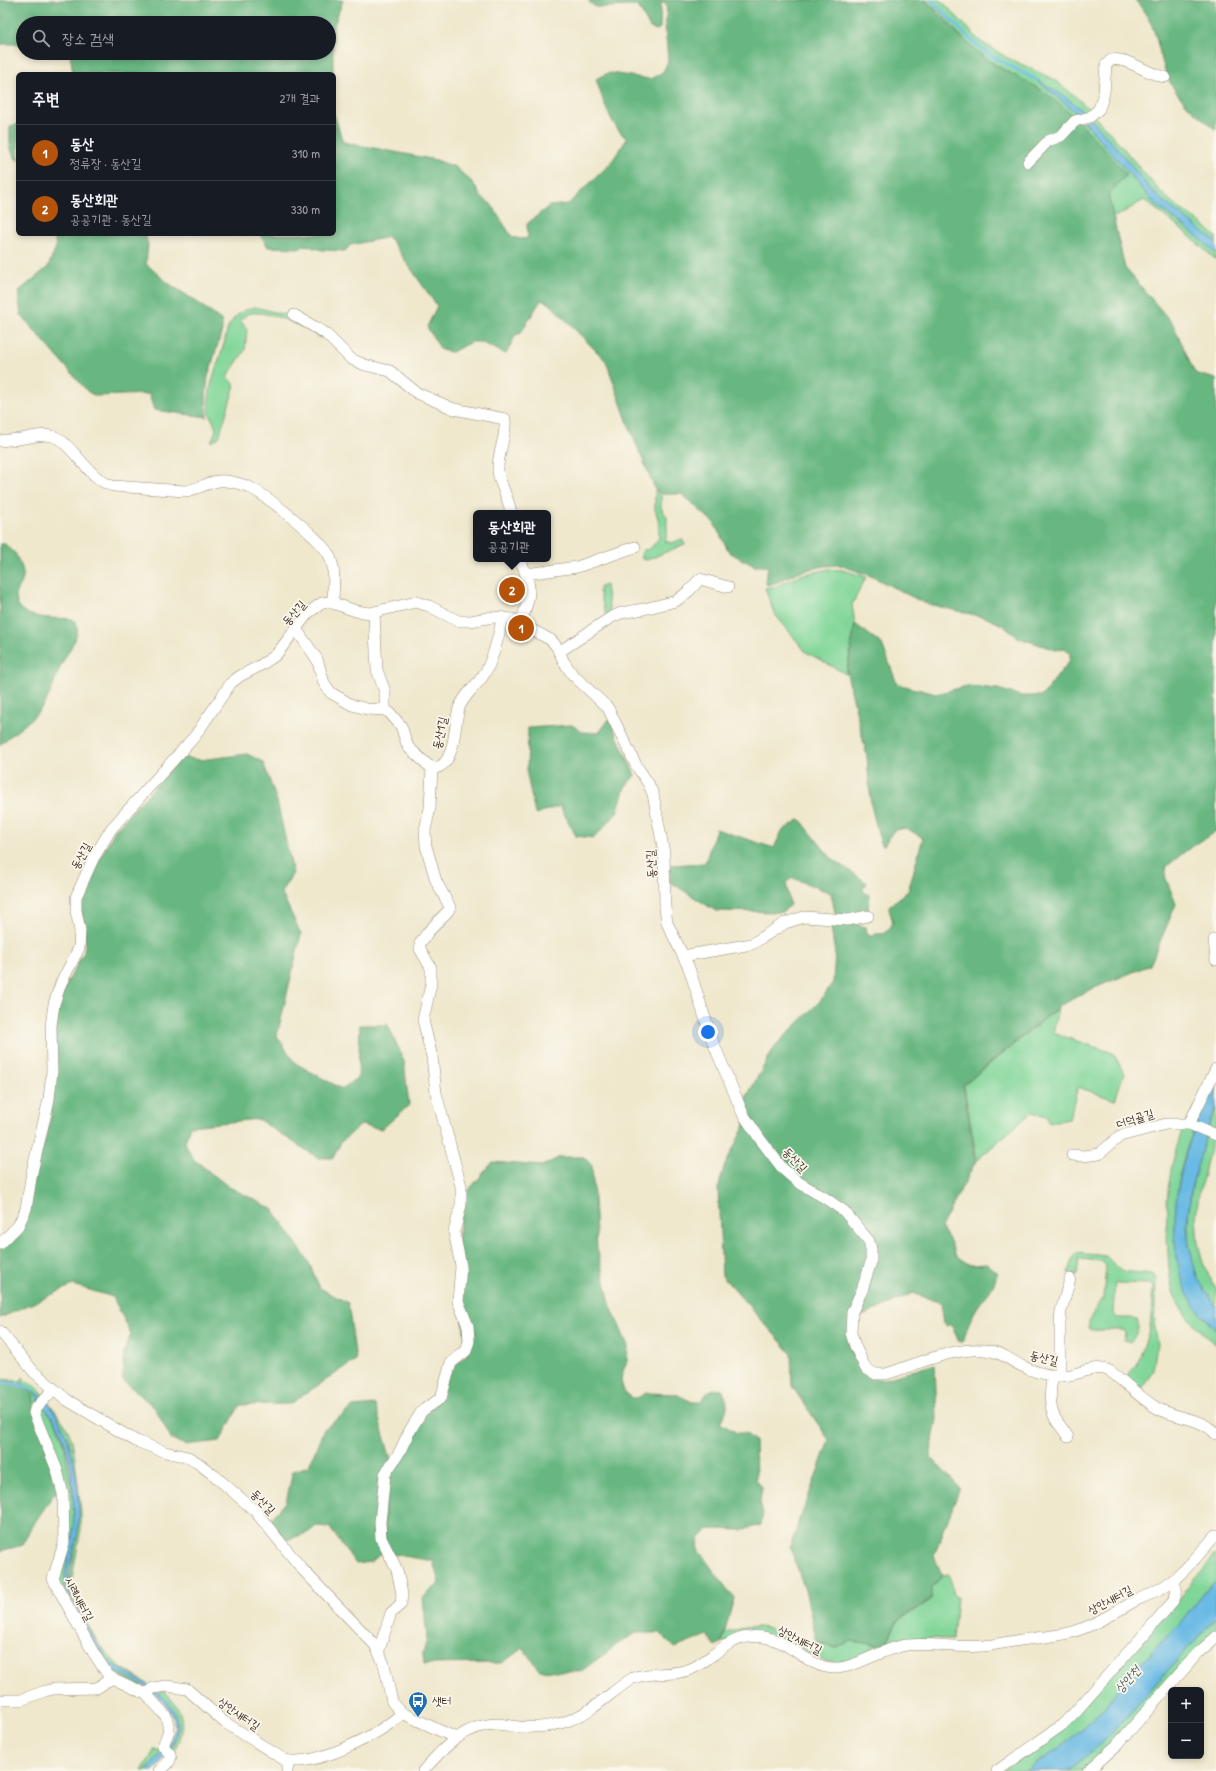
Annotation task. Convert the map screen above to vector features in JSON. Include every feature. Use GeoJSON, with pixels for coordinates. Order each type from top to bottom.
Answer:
{"type":"FeatureCollection","features":[{"type":"Feature","properties":{"kind":"street"},"geometry":{"type":"LineString","coordinates":[[1028,162],[1048,141],[1061,136],[1075,121],[1090,117],[1099,110],[1104,93],[1106,65],[1111,60],[1119,60],[1154,75],[1165,77]]}},
{"type":"Feature","properties":{"kind":"street"},"geometry":{"type":"LineString","coordinates":[[294,315],[325,333],[351,359],[365,365],[390,371],[417,393],[454,409],[505,419],[505,432],[499,455],[498,473],[509,502],[510,510]]}},
{"type":"Feature","properties":{"kind":"street"},"geometry":{"type":"LineString","coordinates":[[1,438],[41,435],[58,438],[101,481],[113,486],[185,491],[196,489],[220,480],[233,482],[249,488],[295,521],[328,552],[333,566],[333,603]]}},
{"type":"Feature","properties":{"kind":"street"},"geometry":{"type":"LineString","coordinates":[[526,574],[577,567],[635,547]]}},
{"type":"Feature","properties":{"kind":"street"},"geometry":{"type":"LineString","coordinates":[[521,562],[529,582],[529,596],[521,623]]}},
{"type":"Feature","properties":{"kind":"street"},"geometry":{"type":"LineString","coordinates":[[559,652],[610,618],[621,613],[644,609],[676,600],[689,591],[700,579],[728,586]]}},
{"type":"Feature","properties":{"kind":"street","name":"동산길"},"geometry":{"type":"LineString","coordinates":[[0,1244],[18,1226],[26,1209],[32,1172],[47,1115],[50,1093],[51,1026],[54,1004],[61,982],[79,948],[80,930],[75,904],[83,880],[111,829],[196,736],[231,683],[276,655],[308,613],[316,606],[326,602],[356,611],[374,613],[416,602],[429,606],[458,621],[502,617],[521,623],[551,640],[572,674],[608,708],[636,765],[651,788],[664,853],[665,916],[671,933],[694,982],[712,1040],[736,1099],[751,1127],[773,1157],[792,1177],[844,1211],[869,1241],[871,1249],[870,1266],[852,1312],[851,1323],[855,1346],[866,1369],[876,1374],[886,1374],[956,1351],[975,1348],[998,1353],[1030,1370],[1057,1375],[1073,1375],[1092,1369],[1106,1370],[1156,1407],[1175,1416],[1203,1424],[1216,1434]]}},
{"type":"Feature","properties":{"kind":"street"},"geometry":{"type":"LineString","coordinates":[[296,629],[316,659],[324,682],[331,693],[352,706],[385,710],[385,692],[377,670],[374,613]]}},
{"type":"Feature","properties":{"kind":"street","name":"동산1길"},"geometry":{"type":"LineString","coordinates":[[385,710],[394,717],[401,726],[408,747],[432,767],[440,766],[449,756],[460,706],[467,694],[484,674],[489,665],[502,617]]}},
{"type":"Feature","properties":{"kind":"street"},"geometry":{"type":"LineString","coordinates":[[379,1650],[392,1613],[402,1600],[397,1570],[381,1538],[380,1522],[385,1474],[399,1453],[409,1432],[422,1411],[441,1398],[451,1363],[455,1358],[466,1351],[469,1338],[468,1326],[458,1301],[461,1266],[454,1232],[461,1205],[461,1186],[436,1093],[432,1057],[423,1025],[423,1015],[431,984],[431,968],[420,949],[420,943],[450,907],[436,881],[426,846],[425,830],[430,808],[432,767]]}},
{"type":"Feature","properties":{"kind":"street"},"geometry":{"type":"LineString","coordinates":[[683,956],[752,944],[772,930],[795,918],[804,917],[848,920],[868,916]]}},
{"type":"Feature","properties":{"kind":"street"},"geometry":{"type":"LineString","coordinates":[[1214,940],[1216,960]]}},
{"type":"Feature","properties":{"kind":"street"},"geometry":{"type":"LineString","coordinates":[[1215,1134],[1190,1124],[1216,1069]]}},
{"type":"Feature","properties":{"kind":"street","name":"더덕골길"},"geometry":{"type":"LineString","coordinates":[[1072,1155],[1083,1156],[1098,1154],[1120,1136],[1149,1127],[1166,1124],[1190,1124]]}},
{"type":"Feature","properties":{"kind":"street"},"geometry":{"type":"LineString","coordinates":[[1068,1437],[1056,1419],[1052,1409],[1051,1388],[1057,1375],[1061,1311],[1070,1279]]}},
{"type":"Feature","properties":{"kind":"street","name":"동산길"},"geometry":{"type":"LineString","coordinates":[[0,1331],[34,1372],[46,1398],[151,1448],[188,1457],[216,1476],[255,1511],[303,1570],[379,1650],[384,1664],[392,1702],[402,1713]]}},
{"type":"Feature","properties":{"kind":"street","name":"시례새터길"},"geometry":{"type":"LineString","coordinates":[[46,1398],[34,1411],[35,1417],[57,1470],[63,1494],[64,1543],[53,1579],[96,1657],[112,1678],[149,1691],[168,1721],[169,1730],[163,1744],[170,1761],[159,1771]]}},
{"type":"Feature","properties":{"kind":"street","name":"상안새터길"},"geometry":{"type":"LineString","coordinates":[[423,1771],[434,1758],[456,1738],[474,1728],[497,1724],[529,1727],[570,1720],[592,1708],[633,1678],[641,1675],[684,1672],[703,1663],[735,1642],[748,1637],[773,1639],[789,1646],[816,1663],[832,1668],[838,1668],[898,1646],[985,1646],[1070,1632],[1085,1628],[1172,1581],[1189,1565],[1216,1534]]}},
{"type":"Feature","properties":{"kind":"street"},"geometry":{"type":"LineString","coordinates":[[997,1771],[1062,1725],[1076,1711],[1171,1604],[1177,1593],[1177,1589],[1172,1581]]}},
{"type":"Feature","properties":{"kind":"street"},"geometry":{"type":"LineString","coordinates":[[1088,1771],[1117,1745],[1198,1653],[1216,1637]]}},
{"type":"Feature","properties":{"kind":"street"},"geometry":{"type":"LineString","coordinates":[[0,1700],[21,1700],[54,1689],[97,1688],[112,1678]]}},
{"type":"Feature","properties":{"kind":"street","name":"상안새터길"},"geometry":{"type":"LineString","coordinates":[[149,1691],[166,1686],[187,1689],[224,1722],[280,1758],[288,1766],[361,1742],[389,1725],[402,1713]]}},
{"type":"Feature","properties":{"kind":"street"},"geometry":{"type":"LineString","coordinates":[[402,1713],[456,1738]]}},
{"type":"Feature","properties":{"kind":"green space"},"geometry":{"type":"Polygon","coordinates":[[[0,0],[343,0],[336,20],[336,16],[16,16],[16,44],[0,44],[0,0]]]}},
{"type":"Feature","properties":{"kind":"green space"},"geometry":{"type":"Polygon","coordinates":[[[589,0],[924,0],[966,42],[988,61],[1044,92],[1067,110],[1098,142],[1126,175],[1108,195],[1125,268],[1173,324],[1195,373],[1216,379],[1216,831],[1187,850],[1167,866],[1165,876],[1176,904],[1150,965],[1087,991],[1058,1007],[963,1085],[976,1161],[941,1227],[950,1241],[956,1256],[970,1265],[987,1264],[997,1273],[992,1287],[972,1317],[964,1340],[959,1342],[951,1324],[946,1326],[944,1324],[941,1303],[913,1293],[856,1319],[851,1348],[861,1370],[869,1378],[885,1379],[935,1364],[937,1419],[930,1457],[960,1488],[934,1556],[942,1575],[932,1588],[931,1599],[897,1621],[886,1643],[879,1645],[852,1641],[834,1648],[817,1642],[805,1590],[790,1547],[829,1440],[792,1386],[791,1353],[722,1276],[718,1189],[724,1167],[745,1125],[743,1103],[775,1046],[820,1001],[833,982],[835,953],[830,922],[849,922],[865,927],[869,936],[873,936],[877,933],[883,934],[888,930],[892,924],[889,906],[908,891],[923,838],[906,828],[894,830],[884,845],[881,845],[871,805],[867,756],[847,674],[855,624],[882,644],[897,684],[936,694],[967,686],[998,689],[1021,696],[1042,696],[1070,660],[1070,654],[1064,648],[1056,650],[1019,638],[1002,625],[987,618],[924,603],[869,575],[839,565],[825,566],[798,572],[778,582],[767,585],[765,580],[768,568],[766,566],[754,566],[729,552],[714,523],[682,494],[662,494],[655,489],[630,429],[606,361],[549,303],[541,300],[520,334],[516,334],[506,354],[480,342],[471,342],[452,352],[441,350],[427,327],[437,306],[389,237],[350,245],[345,251],[322,250],[305,245],[301,248],[268,247],[261,236],[336,236],[336,120],[343,142],[436,160],[455,167],[473,183],[481,197],[491,204],[512,237],[521,239],[528,238],[527,224],[549,206],[568,204],[610,164],[627,139],[616,127],[604,104],[596,79],[611,73],[650,79],[663,72],[668,61],[665,27],[667,5],[665,3],[661,3],[660,28],[657,30],[650,28],[638,6],[596,7],[590,3],[589,0]]]}},
{"type":"Feature","properties":{"kind":"green space"},"geometry":{"type":"Polygon","coordinates":[[[925,0],[941,0],[980,41],[1006,57],[1053,79],[1074,95],[1092,112],[1076,118],[1044,92],[996,65],[969,45],[940,13],[925,0]]]}},
{"type":"Feature","properties":{"kind":"green space"},"geometry":{"type":"Polygon","coordinates":[[[1135,0],[1216,0],[1216,130],[1197,114],[1175,91],[1163,65],[1152,27],[1146,15],[1135,0]]]}},
{"type":"Feature","properties":{"kind":"green space"},"geometry":{"type":"Polygon","coordinates":[[[71,60],[333,60],[333,72],[73,72],[71,60]]]}},
{"type":"Feature","properties":{"kind":"green space"},"geometry":{"type":"Polygon","coordinates":[[[1095,117],[1164,195],[1176,206],[1210,231],[1216,237],[1216,243],[1151,190],[1091,119],[1095,117]]]}},
{"type":"Feature","properties":{"kind":"green space"},"geometry":{"type":"Polygon","coordinates":[[[1084,121],[1155,204],[1203,241],[1216,254],[1216,260],[1186,233],[1144,200],[1117,216],[1113,216],[1108,194],[1126,174],[1079,122],[1084,121]]]}},
{"type":"Feature","properties":{"kind":"green space"},"geometry":{"type":"Polygon","coordinates":[[[16,124],[16,158],[10,145],[10,126],[16,124]]]}},
{"type":"Feature","properties":{"kind":"green space"},"geometry":{"type":"Polygon","coordinates":[[[54,236],[146,236],[148,245],[146,264],[168,283],[222,321],[222,330],[208,377],[206,395],[207,417],[154,410],[149,394],[96,396],[88,392],[21,315],[18,292],[48,267],[56,247],[54,236]]]}},
{"type":"Feature","properties":{"kind":"green space"},"geometry":{"type":"Polygon","coordinates":[[[255,307],[294,317],[324,335],[321,338],[296,324],[265,314],[248,314],[240,320],[247,329],[245,350],[227,377],[235,385],[219,437],[211,442],[216,430],[209,410],[210,393],[227,330],[234,318],[245,310],[255,307]]]}},
{"type":"Feature","properties":{"kind":"green space"},"geometry":{"type":"Polygon","coordinates":[[[655,490],[661,495],[661,508],[667,517],[667,535],[665,541],[672,543],[682,539],[685,544],[647,560],[642,559],[641,555],[643,550],[650,549],[659,538],[659,522],[655,509],[655,490]]]}},
{"type":"Feature","properties":{"kind":"green space"},"geometry":{"type":"Polygon","coordinates":[[[0,544],[5,544],[16,554],[21,566],[23,580],[17,591],[16,597],[18,605],[23,611],[38,617],[72,619],[77,624],[77,632],[61,665],[49,696],[42,707],[34,717],[0,745],[0,544]]]}},
{"type":"Feature","properties":{"kind":"green space"},"geometry":{"type":"Polygon","coordinates":[[[829,569],[843,570],[866,577],[852,605],[855,624],[846,674],[806,652],[774,613],[765,588],[777,586],[800,575],[829,569]]]}},
{"type":"Feature","properties":{"kind":"green space"},"geometry":{"type":"Polygon","coordinates":[[[606,585],[610,614],[606,615],[599,591],[600,587],[606,585]]]}},
{"type":"Feature","properties":{"kind":"green space"},"geometry":{"type":"Polygon","coordinates":[[[609,719],[635,775],[625,787],[617,813],[594,838],[576,836],[560,806],[535,814],[527,775],[528,728],[572,725],[582,732],[599,733],[609,719]]]}},
{"type":"Feature","properties":{"kind":"green space"},"geometry":{"type":"Polygon","coordinates":[[[247,754],[263,762],[277,801],[293,873],[281,892],[301,934],[277,1036],[295,1063],[342,1089],[358,1077],[360,1025],[388,1025],[404,1061],[409,1105],[382,1129],[361,1125],[341,1142],[333,1158],[318,1158],[258,1119],[190,1126],[185,1142],[192,1158],[229,1187],[273,1209],[308,1261],[320,1288],[348,1303],[356,1360],[290,1404],[240,1405],[220,1441],[185,1445],[171,1439],[155,1408],[123,1380],[124,1352],[131,1334],[113,1297],[73,1285],[0,1318],[0,1249],[18,1232],[47,1133],[51,1116],[55,1027],[59,1005],[66,985],[84,952],[85,929],[81,911],[81,898],[87,882],[115,830],[182,757],[200,760],[247,754]]]}},
{"type":"Feature","properties":{"kind":"green space"},"geometry":{"type":"Polygon","coordinates":[[[800,819],[830,857],[867,883],[862,890],[869,895],[868,911],[836,917],[831,893],[793,878],[786,882],[790,905],[783,912],[716,911],[670,882],[670,865],[705,863],[716,829],[774,848],[782,831],[800,819]]]}},
{"type":"Feature","properties":{"kind":"green space"},"geometry":{"type":"Polygon","coordinates":[[[1058,1008],[1053,1033],[1113,1053],[1124,1073],[1115,1100],[1078,1087],[1069,1119],[1049,1123],[1047,1116],[1032,1112],[977,1160],[964,1085],[1058,1008]]]}},
{"type":"Feature","properties":{"kind":"green space"},"geometry":{"type":"Polygon","coordinates":[[[1216,1077],[1216,1089],[1209,1099],[1197,1123],[1185,1155],[1180,1174],[1175,1216],[1178,1258],[1182,1278],[1194,1305],[1216,1331],[1216,1345],[1187,1316],[1176,1299],[1170,1274],[1167,1238],[1167,1207],[1170,1177],[1182,1131],[1193,1111],[1216,1077]]]}},
{"type":"Feature","properties":{"kind":"green space"},"geometry":{"type":"Polygon","coordinates":[[[1216,1107],[1216,1125],[1199,1193],[1196,1218],[1198,1243],[1201,1255],[1205,1268],[1216,1288],[1216,1307],[1196,1276],[1190,1256],[1188,1235],[1191,1191],[1202,1147],[1216,1107]]]}},
{"type":"Feature","properties":{"kind":"green space"},"geometry":{"type":"Polygon","coordinates":[[[560,1157],[584,1157],[592,1166],[597,1248],[611,1307],[628,1346],[627,1361],[621,1381],[624,1392],[631,1398],[637,1398],[646,1393],[676,1394],[692,1402],[701,1402],[705,1395],[710,1391],[722,1389],[727,1406],[720,1423],[737,1433],[745,1433],[755,1441],[756,1480],[762,1487],[760,1502],[763,1513],[761,1525],[742,1530],[708,1529],[699,1539],[698,1550],[734,1598],[722,1642],[715,1646],[708,1635],[675,1648],[660,1633],[636,1633],[618,1644],[580,1672],[539,1670],[523,1648],[502,1663],[424,1664],[423,1654],[427,1638],[423,1598],[439,1583],[433,1561],[392,1554],[385,1544],[385,1486],[410,1433],[432,1406],[451,1368],[467,1354],[461,1306],[458,1241],[464,1192],[467,1192],[493,1162],[542,1166],[560,1157]]]}},
{"type":"Feature","properties":{"kind":"green space"},"geometry":{"type":"Polygon","coordinates":[[[1078,1253],[1106,1256],[1121,1271],[1153,1274],[1156,1279],[1154,1329],[1157,1344],[1153,1370],[1142,1389],[1128,1380],[1127,1375],[1137,1365],[1150,1328],[1153,1287],[1150,1284],[1115,1283],[1113,1312],[1117,1318],[1131,1318],[1137,1320],[1138,1323],[1137,1332],[1130,1342],[1124,1340],[1125,1333],[1123,1330],[1092,1330],[1089,1328],[1089,1322],[1103,1298],[1106,1266],[1101,1261],[1079,1259],[1077,1275],[1068,1273],[1072,1259],[1078,1253]]]}},
{"type":"Feature","properties":{"kind":"green space"},"geometry":{"type":"Polygon","coordinates":[[[23,1377],[25,1381],[36,1385],[44,1395],[34,1405],[33,1395],[21,1381],[23,1377]]]}},
{"type":"Feature","properties":{"kind":"green space"},"geometry":{"type":"Polygon","coordinates":[[[0,1379],[21,1381],[33,1395],[34,1405],[59,1492],[53,1495],[30,1530],[23,1545],[0,1551],[0,1379]]]}},
{"type":"Feature","properties":{"kind":"green space"},"geometry":{"type":"Polygon","coordinates":[[[48,1401],[66,1426],[72,1440],[75,1458],[81,1513],[81,1528],[71,1584],[71,1593],[99,1645],[118,1665],[149,1685],[114,1665],[107,1659],[70,1595],[69,1580],[78,1528],[78,1496],[69,1442],[59,1421],[47,1403],[48,1401]]]}},
{"type":"Feature","properties":{"kind":"green space"},"geometry":{"type":"Polygon","coordinates":[[[375,1405],[391,1460],[387,1463],[384,1551],[371,1562],[356,1564],[329,1527],[316,1526],[309,1532],[284,1541],[270,1520],[286,1502],[293,1471],[309,1466],[324,1429],[353,1407],[375,1405]]]}},
{"type":"Feature","properties":{"kind":"green space"},"geometry":{"type":"Polygon","coordinates":[[[43,1406],[56,1423],[64,1443],[73,1497],[74,1525],[66,1579],[67,1596],[105,1661],[119,1673],[144,1686],[141,1687],[109,1671],[71,1606],[59,1580],[58,1569],[63,1558],[66,1542],[65,1493],[57,1463],[38,1416],[39,1410],[43,1406]]]}},
{"type":"Feature","properties":{"kind":"green space"},"geometry":{"type":"Polygon","coordinates":[[[1216,1554],[1216,1579],[1178,1625],[1129,1676],[1102,1711],[1060,1748],[1026,1771],[1001,1771],[1040,1744],[1172,1606],[1216,1554]]]}},
{"type":"Feature","properties":{"kind":"green space"},"geometry":{"type":"Polygon","coordinates":[[[949,1574],[953,1595],[957,1597],[953,1639],[907,1638],[887,1643],[897,1622],[931,1600],[932,1588],[942,1575],[949,1574]]]}},
{"type":"Feature","properties":{"kind":"green space"},"geometry":{"type":"Polygon","coordinates":[[[1216,1617],[1216,1634],[1118,1740],[1084,1771],[1068,1771],[1102,1743],[1216,1617]]]}},
{"type":"Feature","properties":{"kind":"green space"},"geometry":{"type":"Polygon","coordinates":[[[760,1627],[783,1634],[797,1641],[817,1655],[817,1642],[834,1648],[852,1641],[879,1645],[859,1657],[833,1663],[814,1657],[790,1641],[781,1638],[760,1638],[722,1642],[725,1633],[742,1628],[760,1627]]]}},
{"type":"Feature","properties":{"kind":"green space"},"geometry":{"type":"Polygon","coordinates":[[[164,1690],[176,1705],[182,1724],[174,1754],[171,1749],[177,1732],[176,1718],[169,1705],[157,1693],[164,1690]]]}},
{"type":"Feature","properties":{"kind":"green space"},"geometry":{"type":"Polygon","coordinates":[[[155,1749],[162,1752],[147,1771],[142,1771],[155,1749]]]}},
{"type":"Feature","properties":{"kind":"water"},"geometry":{"type":"Polygon","coordinates":[[[1034,78],[1065,97],[1088,115],[1080,116],[1034,78]]]}},
{"type":"Feature","properties":{"kind":"water"},"geometry":{"type":"Polygon","coordinates":[[[1091,119],[1151,190],[1216,242],[1216,254],[1203,241],[1155,204],[1084,121],[1091,119]]]}},
{"type":"Feature","properties":{"kind":"water"},"geometry":{"type":"Polygon","coordinates":[[[1216,1088],[1216,1107],[1209,1124],[1191,1189],[1187,1225],[1189,1245],[1197,1277],[1216,1307],[1216,1331],[1197,1309],[1188,1295],[1180,1271],[1176,1245],[1175,1217],[1178,1189],[1192,1134],[1203,1109],[1216,1088]]]}},
{"type":"Feature","properties":{"kind":"water"},"geometry":{"type":"Polygon","coordinates":[[[30,1389],[44,1399],[55,1413],[64,1431],[76,1472],[79,1512],[78,1528],[68,1578],[69,1594],[72,1602],[107,1659],[126,1673],[160,1694],[170,1704],[175,1715],[177,1725],[176,1735],[171,1747],[153,1771],[147,1771],[171,1739],[175,1727],[174,1719],[171,1712],[155,1694],[111,1668],[94,1644],[70,1602],[65,1588],[65,1574],[72,1538],[74,1511],[72,1479],[69,1463],[66,1448],[56,1422],[30,1389]]]}},
{"type":"Feature","properties":{"kind":"water","name":"상안천"},"geometry":{"type":"Polygon","coordinates":[[[1216,1579],[1216,1617],[1102,1743],[1068,1771],[1026,1771],[1060,1748],[1102,1711],[1129,1676],[1178,1625],[1216,1579]]]}},
{"type":"Feature","properties":{"kind":"waterway"},"geometry":{"type":"LineString","coordinates":[[931,0],[971,40],[990,55],[1037,80]]}},
{"type":"Feature","properties":{"kind":"waterway"},"geometry":{"type":"LineString","coordinates":[[0,1382],[21,1385],[33,1390]]}},
{"type":"Feature","properties":{"kind":"place","name":"동산회관"},"geometry":{"type":"Point","coordinates":[512,590]}},
{"type":"Feature","properties":{"kind":"place","name":"동산"},"geometry":{"type":"Point","coordinates":[521,628]}},
{"type":"Feature","properties":{"kind":"place","name":"샛터"},"geometry":{"type":"Point","coordinates":[418,1718]}}]}
